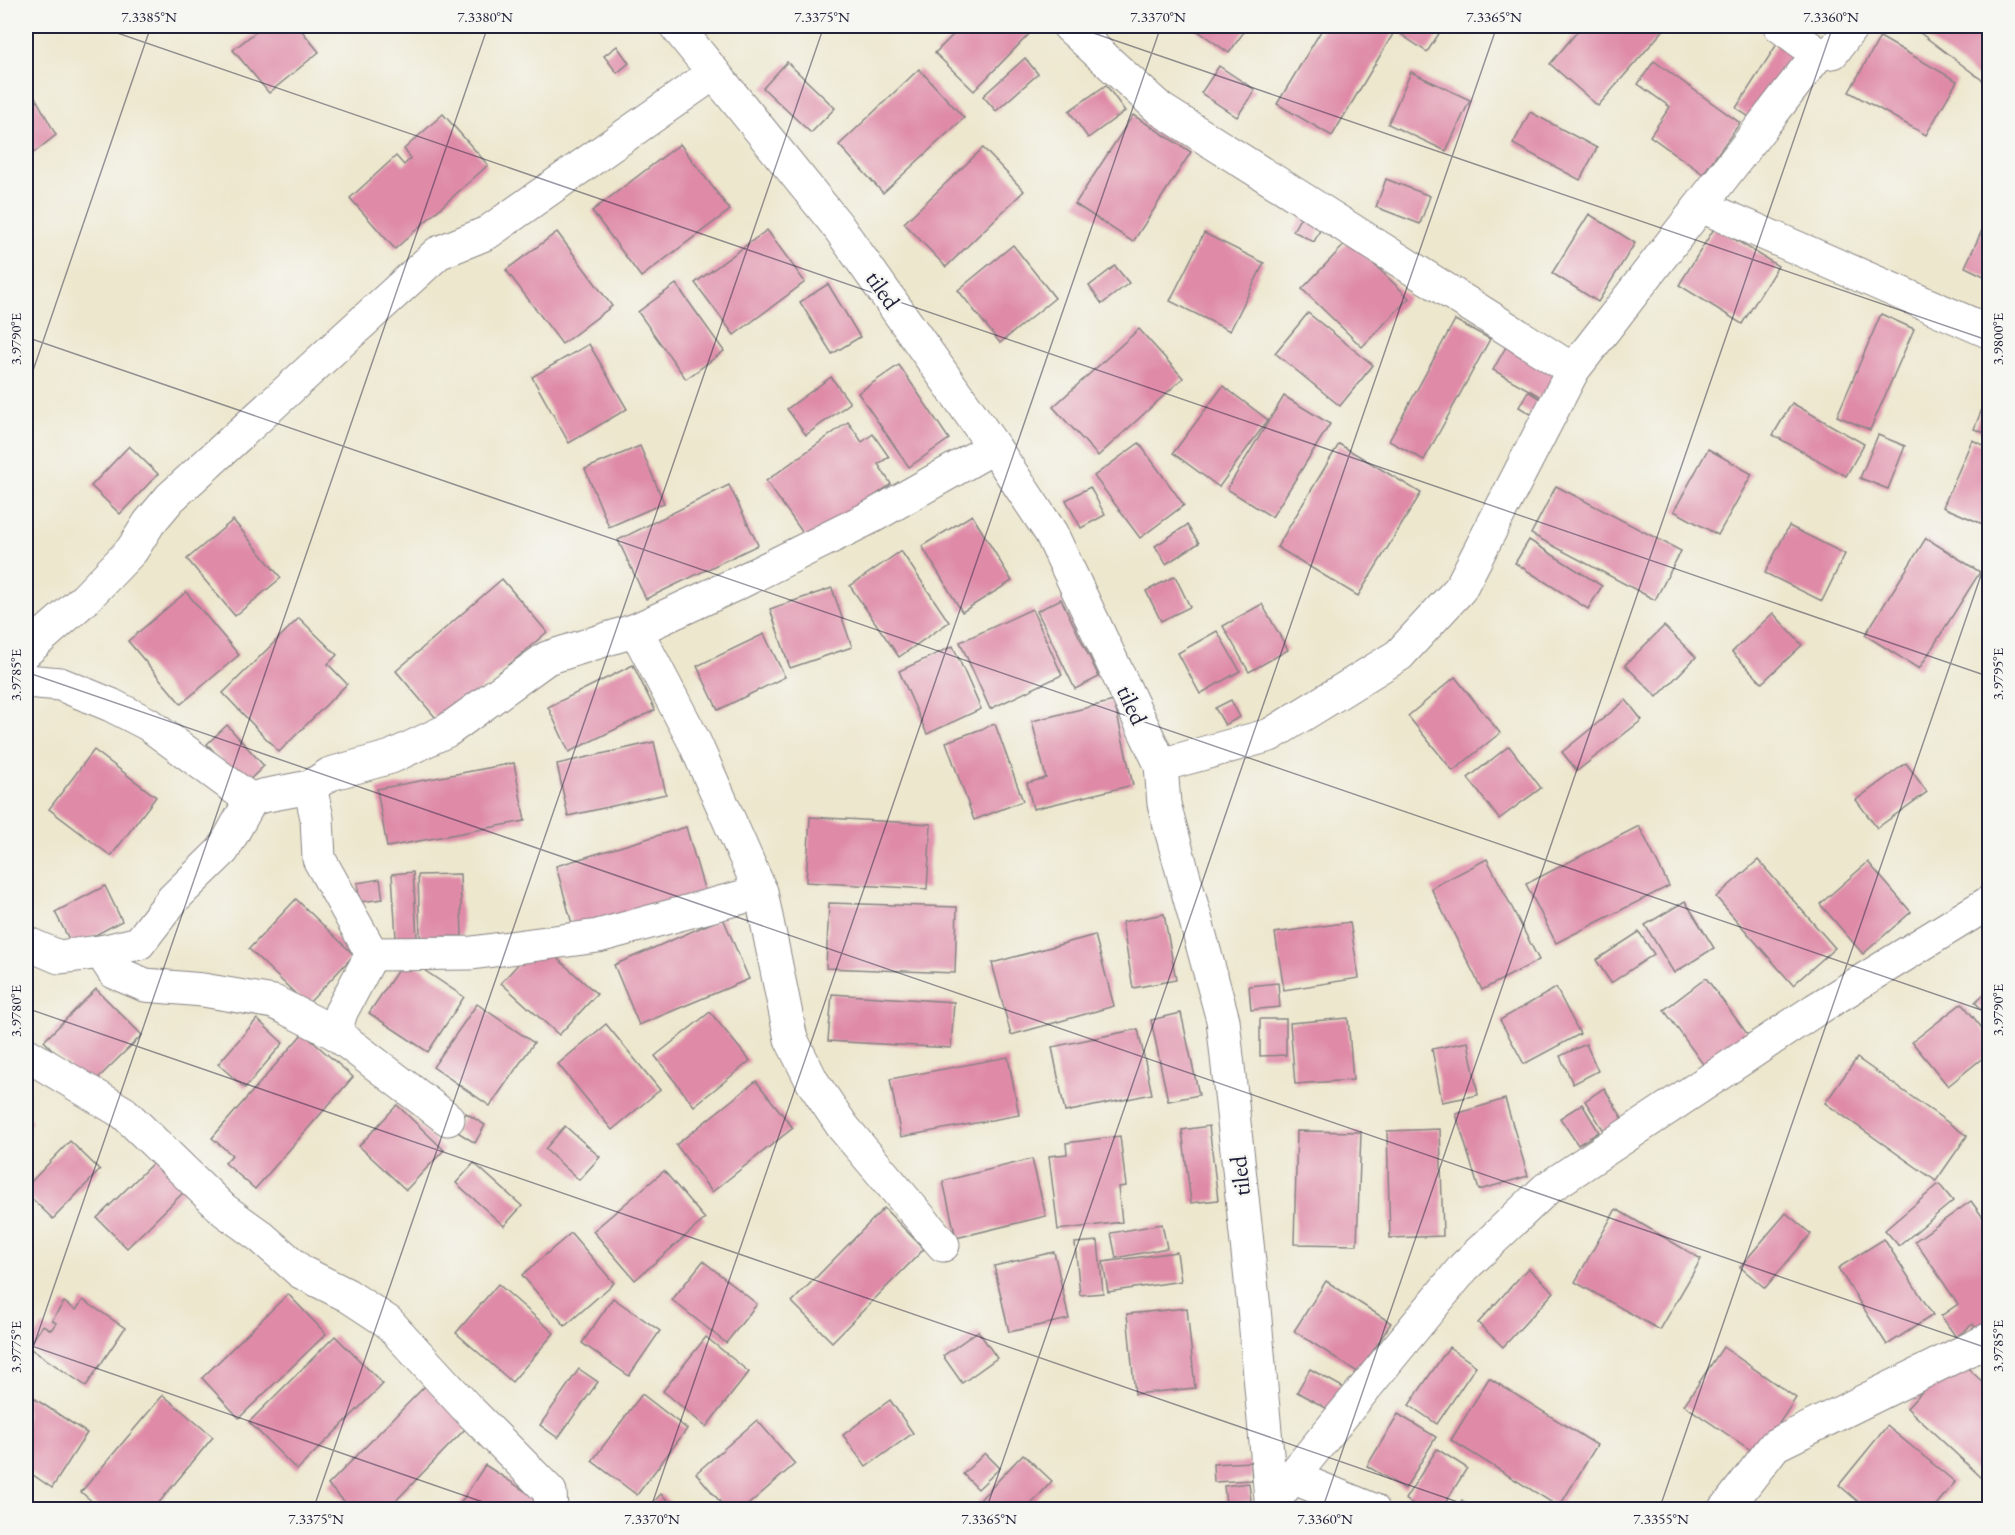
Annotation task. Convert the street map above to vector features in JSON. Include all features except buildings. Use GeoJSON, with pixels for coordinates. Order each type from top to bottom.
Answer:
{"type":"FeatureCollection","features":[{"type":"Feature","properties":{"kind":"street","name":"tiled"},"geometry":{"type":"LineString","coordinates":[[676,26],[837,225],[994,447],[1051,533],[1161,765],[1164,804],[1223,1020],[1254,1308],[1272,1507]]}},
{"type":"Feature","properties":{"kind":"street"},"geometry":{"type":"LineString","coordinates":[[1069,26],[1160,109],[1573,370]]}},
{"type":"Feature","properties":{"kind":"street"},"geometry":{"type":"LineString","coordinates":[[1780,26],[1818,54],[1833,52],[1852,26]]}},
{"type":"Feature","properties":{"kind":"street"},"geometry":{"type":"LineString","coordinates":[[1161,765],[1270,735],[1399,655],[1460,590],[1573,370],[1818,54]]}},
{"type":"Feature","properties":{"kind":"street"},"geometry":{"type":"LineString","coordinates":[[26,651],[85,599],[132,550],[149,523],[170,498],[438,253],[487,233],[714,73]]}},
{"type":"Feature","properties":{"kind":"street"},"geometry":{"type":"LineString","coordinates":[[1701,206],[1989,332]]}},
{"type":"Feature","properties":{"kind":"street"},"geometry":{"type":"LineString","coordinates":[[26,943],[59,957],[101,952],[139,943],[173,899],[223,850],[251,800],[310,787],[330,774],[391,757],[448,730],[547,658],[636,630],[738,583],[873,516],[994,447]]}},
{"type":"Feature","properties":{"kind":"street"},"geometry":{"type":"LineString","coordinates":[[636,630],[694,741],[761,892],[791,1040],[812,1081],[843,1127],[943,1245]]}},
{"type":"Feature","properties":{"kind":"street"},"geometry":{"type":"LineString","coordinates":[[26,681],[60,684],[111,705],[148,724],[251,800]]}},
{"type":"Feature","properties":{"kind":"street"},"geometry":{"type":"LineString","coordinates":[[310,787],[317,818],[319,860],[372,954]]}},
{"type":"Feature","properties":{"kind":"street"},"geometry":{"type":"LineString","coordinates":[[372,954],[472,953],[598,936],[761,892]]}},
{"type":"Feature","properties":{"kind":"street"},"geometry":{"type":"LineString","coordinates":[[1272,1507],[1292,1476],[1464,1267],[1546,1188],[1815,1010],[1989,902]]}},
{"type":"Feature","properties":{"kind":"street"},"geometry":{"type":"LineString","coordinates":[[101,952],[114,972],[145,985],[203,990],[273,1002],[334,1033],[448,1119]]}},
{"type":"Feature","properties":{"kind":"street"},"geometry":{"type":"LineString","coordinates":[[334,1033],[341,1012],[372,954]]}},
{"type":"Feature","properties":{"kind":"street"},"geometry":{"type":"LineString","coordinates":[[26,1054],[124,1113],[224,1210],[260,1236],[301,1272],[347,1295],[388,1322],[466,1407],[550,1492],[551,1509]]}},
{"type":"Feature","properties":{"kind":"street"},"geometry":{"type":"LineString","coordinates":[[1725,1509],[1775,1445],[1989,1339]]}},
{"type":"Feature","properties":{"kind":"street"},"geometry":{"type":"LineString","coordinates":[[1292,1476],[1372,1509]]}}]}
